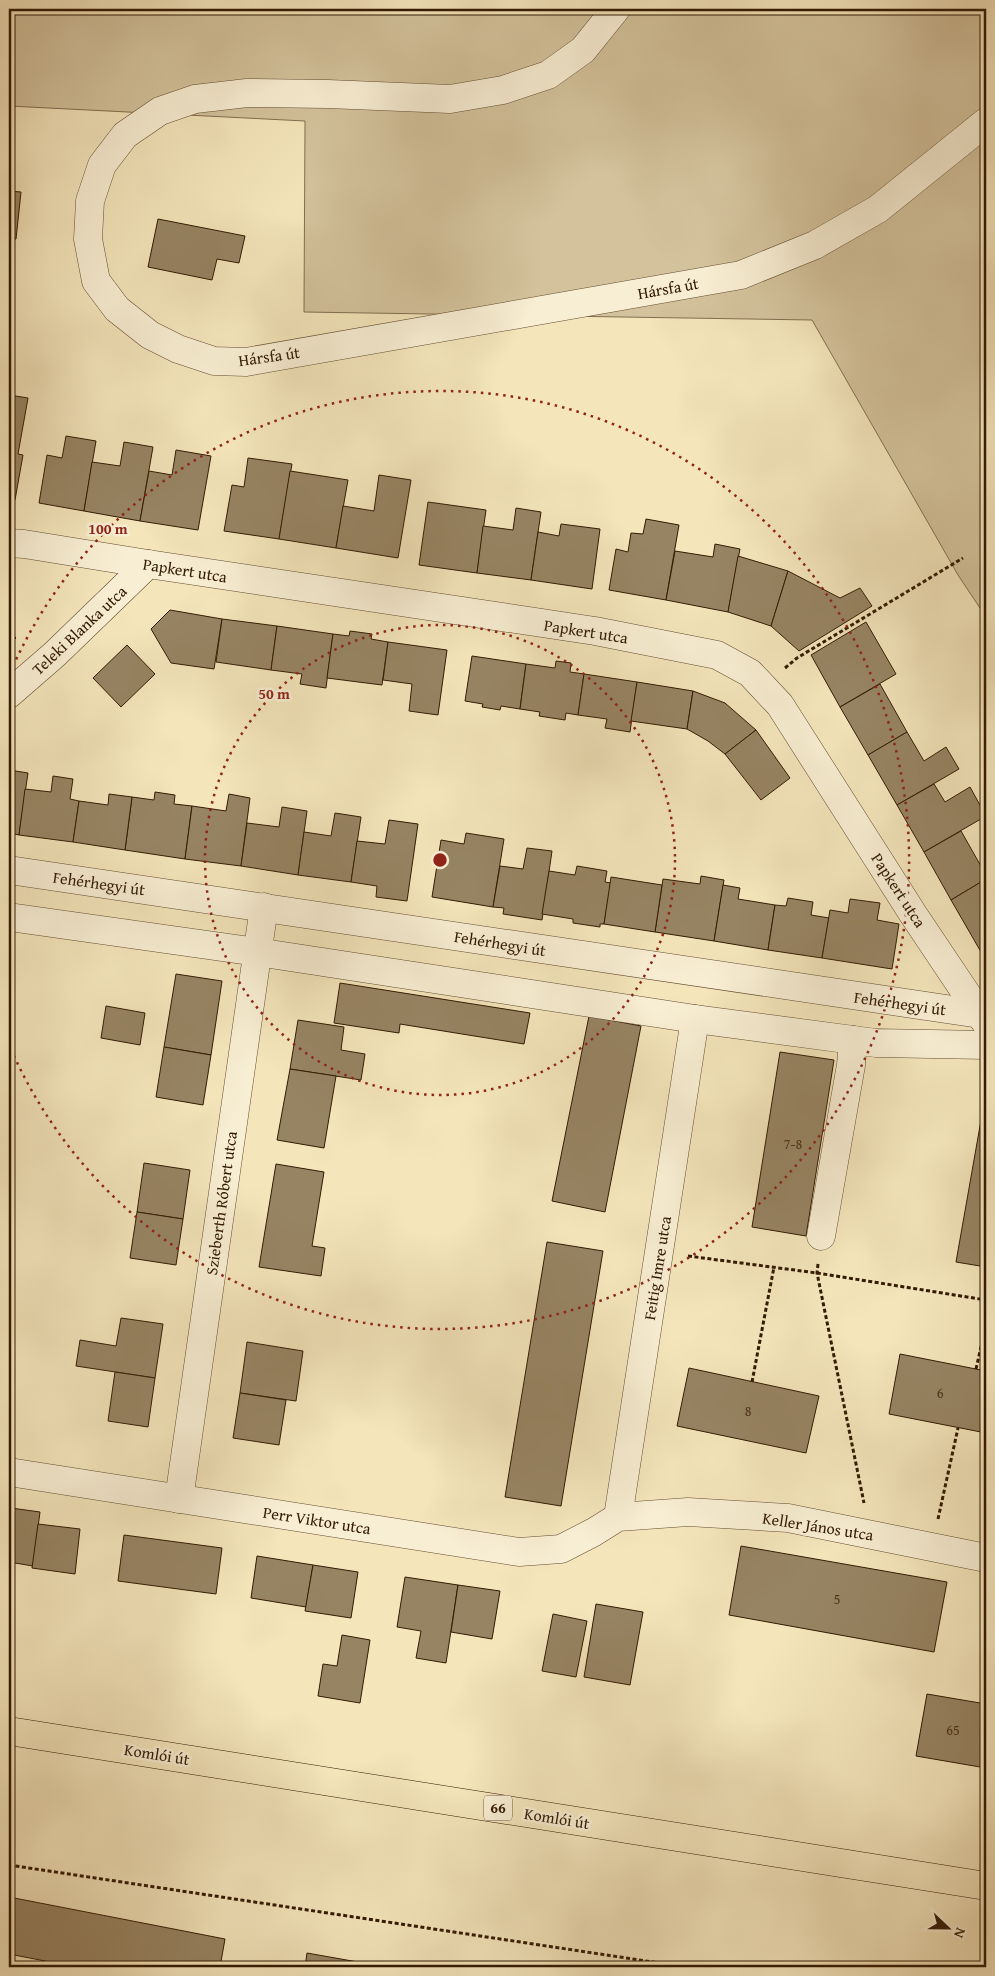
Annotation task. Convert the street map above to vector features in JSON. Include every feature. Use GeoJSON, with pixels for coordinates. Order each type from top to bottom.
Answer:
{"type":"FeatureCollection","features":[{"type":"Feature","properties":{"kind":"main road","name":"Komlói út"},"geometry":{"type":"LineString","coordinates":[[9,1731],[986,1886]]}},
{"type":"Feature","properties":{"kind":"street","name":"Hársfa út"},"geometry":{"type":"LineString","coordinates":[[616,9],[583,50],[548,75],[503,90],[450,99],[247,93],[195,99],[160,111],[125,135],[102,165],[90,201],[88,239],[96,281],[117,309],[150,335],[178,349],[214,361],[246,362],[731,277],[741,275],[815,245],[878,209],[986,122]]}},
{"type":"Feature","properties":{"kind":"street","name":"Papkert utca"},"geometry":{"type":"LineString","coordinates":[[9,543],[595,632],[717,655],[750,673],[780,705],[983,1019]]}},
{"type":"Feature","properties":{"kind":"street","name":"Teleki Blanka utca"},"geometry":{"type":"LineString","coordinates":[[9,694],[55,654],[148,564]]}},
{"type":"Feature","properties":{"kind":"street","name":"Fehérhegyi út"},"geometry":{"type":"LineString","coordinates":[[9,870],[264,906],[983,1019]]}},
{"type":"Feature","properties":{"kind":"street","name":"Szieberth Róbert utca"},"geometry":{"type":"LineString","coordinates":[[179,1499],[264,906]]}},
{"type":"Feature","properties":{"kind":"street"},"geometry":{"type":"LineString","coordinates":[[9,917],[257,952],[695,1019],[853,1040],[876,1043],[986,1045]]}},
{"type":"Feature","properties":{"kind":"street","name":"Feitig Imre utca"},"geometry":{"type":"LineString","coordinates":[[618,1517],[695,1019]]}},
{"type":"Feature","properties":{"kind":"street"},"geometry":{"type":"LineString","coordinates":[[821,1236],[851,1065],[853,1040]]}},
{"type":"Feature","properties":{"kind":"street","name":"Perr Viktor utca"},"geometry":{"type":"LineString","coordinates":[[9,1472],[519,1552],[561,1549],[618,1517]]}},
{"type":"Feature","properties":{"kind":"street","name":"Keller János utca"},"geometry":{"type":"LineString","coordinates":[[618,1517],[688,1512],[788,1518],[932,1547],[983,1565]]}},
{"type":"Feature","properties":{"kind":"path"},"geometry":{"type":"LineString","coordinates":[[762,686],[797,658],[963,558]]}},
{"type":"Feature","properties":{"kind":"path"},"geometry":{"type":"LineString","coordinates":[[679,1255],[817,1273],[986,1300]]}},
{"type":"Feature","properties":{"kind":"path"},"geometry":{"type":"LineString","coordinates":[[752,1382],[774,1267]]}},
{"type":"Feature","properties":{"kind":"path"},"geometry":{"type":"LineString","coordinates":[[817,1273],[870,1534]]}},
{"type":"Feature","properties":{"kind":"path"},"geometry":{"type":"LineString","coordinates":[[976,1369],[986,1325]]}},
{"type":"Feature","properties":{"kind":"path"},"geometry":{"type":"LineString","coordinates":[[932,1547],[958,1428]]}},
{"type":"Feature","properties":{"kind":"path"},"geometry":{"type":"LineString","coordinates":[[9,1865],[686,1967]]}},
{"type":"Feature","properties":{"kind":"shaded area"},"geometry":{"type":"Polygon","coordinates":[[[9,9],[986,9],[986,617],[958,575],[812,320],[304,312],[305,121],[9,106],[9,9]]]}},
{"type":"Feature","properties":{"kind":"building"},"geometry":{"type":"Polygon","coordinates":[[[9,191],[21,192],[16,239],[9,239],[9,191]]]}},
{"type":"Feature","properties":{"kind":"building"},"geometry":{"type":"Polygon","coordinates":[[[158,219],[245,236],[239,263],[217,259],[212,280],[148,267],[158,219]]]}},
{"type":"Feature","properties":{"kind":"building"},"geometry":{"type":"Polygon","coordinates":[[[9,395],[28,398],[18,454],[23,455],[15,500],[9,498],[9,395]]]}},
{"type":"Feature","properties":{"kind":"building"},"geometry":{"type":"Polygon","coordinates":[[[66,436],[96,441],[84,511],[39,503],[47,455],[62,458],[66,436]]]}},
{"type":"Feature","properties":{"kind":"building"},"geometry":{"type":"Polygon","coordinates":[[[124,442],[153,447],[140,521],[84,511],[92,462],[120,466],[124,442]]]}},
{"type":"Feature","properties":{"kind":"building"},"geometry":{"type":"Polygon","coordinates":[[[176,450],[211,456],[198,530],[140,521],[149,471],[172,475],[176,450]]]}},
{"type":"Feature","properties":{"kind":"building"},"geometry":{"type":"Polygon","coordinates":[[[248,458],[292,464],[279,539],[224,531],[232,485],[244,487],[248,458]]]}},
{"type":"Feature","properties":{"kind":"building"},"geometry":{"type":"Polygon","coordinates":[[[290,471],[348,480],[336,548],[279,539],[290,471]]]}},
{"type":"Feature","properties":{"kind":"building"},"geometry":{"type":"Polygon","coordinates":[[[379,475],[411,480],[398,558],[336,548],[343,506],[374,511],[379,475]]]}},
{"type":"Feature","properties":{"kind":"building"},"geometry":{"type":"Polygon","coordinates":[[[428,502],[486,510],[477,573],[419,565],[428,502]]]}},
{"type":"Feature","properties":{"kind":"building"},"geometry":{"type":"Polygon","coordinates":[[[516,508],[541,512],[531,580],[477,573],[483,526],[513,530],[516,508]]]}},
{"type":"Feature","properties":{"kind":"building"},"geometry":{"type":"Polygon","coordinates":[[[646,519],[679,525],[666,600],[609,590],[616,549],[628,552],[631,533],[643,534],[646,519]]]}},
{"type":"Feature","properties":{"kind":"building"},"geometry":{"type":"Polygon","coordinates":[[[561,524],[600,529],[592,589],[531,580],[538,532],[559,536],[561,524]]]}},
{"type":"Feature","properties":{"kind":"building"},"geometry":{"type":"Polygon","coordinates":[[[715,544],[740,549],[728,612],[666,600],[675,551],[713,557],[715,544]]]}},
{"type":"Feature","properties":{"kind":"building"},"geometry":{"type":"Polygon","coordinates":[[[738,556],[788,571],[771,626],[728,612],[738,556]]]}},
{"type":"Feature","properties":{"kind":"building"},"geometry":{"type":"Polygon","coordinates":[[[788,571],[840,598],[860,588],[872,606],[799,651],[771,626],[788,571]]]}},
{"type":"Feature","properties":{"kind":"building"},"geometry":{"type":"Polygon","coordinates":[[[170,610],[222,619],[214,669],[171,663],[151,629],[170,610]]]}},
{"type":"Feature","properties":{"kind":"building"},"geometry":{"type":"Polygon","coordinates":[[[222,619],[277,626],[271,670],[216,662],[222,619]]]}},
{"type":"Feature","properties":{"kind":"building"},"geometry":{"type":"Polygon","coordinates":[[[866,622],[896,674],[840,707],[811,655],[866,622]]]}},
{"type":"Feature","properties":{"kind":"building"},"geometry":{"type":"Polygon","coordinates":[[[277,626],[333,634],[326,688],[300,684],[302,674],[271,670],[277,626]]]}},
{"type":"Feature","properties":{"kind":"building"},"geometry":{"type":"Polygon","coordinates":[[[9,630],[16,638],[9,644],[9,630]]]}},
{"type":"Feature","properties":{"kind":"building"},"geometry":{"type":"Polygon","coordinates":[[[350,631],[372,634],[371,639],[388,642],[382,685],[327,678],[333,634],[349,636],[350,631]]]}},
{"type":"Feature","properties":{"kind":"building"},"geometry":{"type":"Polygon","coordinates":[[[388,642],[447,650],[438,715],[409,711],[412,684],[383,680],[388,642]]]}},
{"type":"Feature","properties":{"kind":"building"},"geometry":{"type":"Polygon","coordinates":[[[127,645],[155,674],[121,707],[93,678],[127,645]]]}},
{"type":"Feature","properties":{"kind":"building"},"geometry":{"type":"Polygon","coordinates":[[[472,656],[526,664],[520,709],[501,706],[500,710],[482,707],[483,704],[465,701],[472,656]]]}},
{"type":"Feature","properties":{"kind":"building"},"geometry":{"type":"Polygon","coordinates":[[[556,661],[571,663],[570,672],[584,674],[578,715],[566,713],[565,720],[539,716],[540,712],[520,709],[526,664],[555,668],[556,661]]]}},
{"type":"Feature","properties":{"kind":"building"},"geometry":{"type":"Polygon","coordinates":[[[584,674],[637,682],[630,732],[605,728],[607,719],[578,715],[584,674]]]}},
{"type":"Feature","properties":{"kind":"building"},"geometry":{"type":"Polygon","coordinates":[[[637,682],[693,691],[687,729],[631,721],[637,682]]]}},
{"type":"Feature","properties":{"kind":"building"},"geometry":{"type":"Polygon","coordinates":[[[880,684],[907,732],[868,755],[840,707],[880,684]]]}},
{"type":"Feature","properties":{"kind":"building"},"geometry":{"type":"Polygon","coordinates":[[[693,691],[725,703],[756,730],[725,754],[708,741],[687,729],[693,691]]]}},
{"type":"Feature","properties":{"kind":"building"},"geometry":{"type":"Polygon","coordinates":[[[756,730],[790,778],[761,800],[725,754],[756,730]]]}},
{"type":"Feature","properties":{"kind":"building"},"geometry":{"type":"Polygon","coordinates":[[[907,732],[924,761],[946,747],[959,769],[897,805],[868,755],[907,732]]]}},
{"type":"Feature","properties":{"kind":"building"},"geometry":{"type":"Polygon","coordinates":[[[9,770],[28,773],[19,835],[9,833],[9,770]]]}},
{"type":"Feature","properties":{"kind":"building"},"geometry":{"type":"Polygon","coordinates":[[[53,776],[73,779],[70,799],[79,801],[73,842],[19,835],[25,789],[51,792],[53,776]]]}},
{"type":"Feature","properties":{"kind":"building"},"geometry":{"type":"Polygon","coordinates":[[[934,784],[945,802],[970,787],[986,816],[924,852],[897,805],[934,784]]]}},
{"type":"Feature","properties":{"kind":"building"},"geometry":{"type":"Polygon","coordinates":[[[155,792],[175,795],[174,804],[192,806],[185,859],[125,850],[132,797],[154,800],[155,792]]]}},
{"type":"Feature","properties":{"kind":"building"},"geometry":{"type":"Polygon","coordinates":[[[109,794],[132,797],[125,850],[73,842],[79,801],[108,805],[109,794]]]}},
{"type":"Feature","properties":{"kind":"building"},"geometry":{"type":"Polygon","coordinates":[[[229,794],[250,798],[241,866],[185,859],[192,806],[226,811],[229,794]]]}},
{"type":"Feature","properties":{"kind":"building"},"geometry":{"type":"Polygon","coordinates":[[[282,807],[307,811],[298,875],[241,866],[247,823],[279,827],[282,807]]]}},
{"type":"Feature","properties":{"kind":"building"},"geometry":{"type":"Polygon","coordinates":[[[335,813],[361,817],[351,882],[298,875],[304,832],[331,836],[335,813]]]}},
{"type":"Feature","properties":{"kind":"building"},"geometry":{"type":"Polygon","coordinates":[[[389,820],[418,824],[407,901],[376,897],[377,886],[351,882],[357,841],[385,844],[389,820]]]}},
{"type":"Feature","properties":{"kind":"building"},"geometry":{"type":"Polygon","coordinates":[[[961,831],[986,875],[986,879],[951,900],[924,852],[961,831]]]}},
{"type":"Feature","properties":{"kind":"building"},"geometry":{"type":"Polygon","coordinates":[[[466,833],[504,839],[493,907],[432,897],[441,840],[464,844],[466,833]]]}},
{"type":"Feature","properties":{"kind":"building"},"geometry":{"type":"Polygon","coordinates":[[[527,848],[552,851],[542,920],[503,914],[504,908],[493,907],[500,866],[523,869],[527,848]]]}},
{"type":"Feature","properties":{"kind":"building"},"geometry":{"type":"Polygon","coordinates":[[[577,866],[607,871],[605,882],[611,883],[604,924],[600,924],[600,927],[573,923],[573,919],[542,914],[549,871],[575,875],[577,866]]]}},
{"type":"Feature","properties":{"kind":"building"},"geometry":{"type":"Polygon","coordinates":[[[701,876],[724,880],[714,941],[655,932],[663,879],[700,884],[701,876]]]}},
{"type":"Feature","properties":{"kind":"building"},"geometry":{"type":"Polygon","coordinates":[[[611,877],[662,885],[655,932],[604,924],[611,877]]]}},
{"type":"Feature","properties":{"kind":"building"},"geometry":{"type":"Polygon","coordinates":[[[986,879],[986,949],[981,952],[951,900],[986,879]]]}},
{"type":"Feature","properties":{"kind":"building"},"geometry":{"type":"Polygon","coordinates":[[[723,885],[740,888],[738,899],[775,905],[768,950],[714,941],[723,885]]]}},
{"type":"Feature","properties":{"kind":"building"},"geometry":{"type":"Polygon","coordinates":[[[788,898],[813,902],[811,915],[829,918],[822,958],[768,950],[775,905],[786,906],[788,898]]]}},
{"type":"Feature","properties":{"kind":"building"},"geometry":{"type":"Polygon","coordinates":[[[850,899],[880,903],[877,920],[899,924],[892,969],[822,958],[830,910],[848,913],[850,899]]]}},
{"type":"Feature","properties":{"kind":"building"},"geometry":{"type":"Polygon","coordinates":[[[176,974],[222,981],[211,1055],[164,1047],[176,974]]]}},
{"type":"Feature","properties":{"kind":"building"},"geometry":{"type":"Polygon","coordinates":[[[340,983],[530,1013],[524,1044],[400,1024],[399,1033],[334,1023],[340,983]]]}},
{"type":"Feature","properties":{"kind":"building"},"geometry":{"type":"Polygon","coordinates":[[[106,1006],[145,1013],[140,1045],[101,1038],[106,1006]]]}},
{"type":"Feature","properties":{"kind":"building"},"geometry":{"type":"Polygon","coordinates":[[[589,1016],[641,1026],[605,1212],[552,1201],[589,1016]]]}},
{"type":"Feature","properties":{"kind":"building"},"geometry":{"type":"Polygon","coordinates":[[[298,1020],[344,1027],[341,1050],[365,1054],[361,1080],[290,1069],[298,1020]]]}},
{"type":"Feature","properties":{"kind":"building"},"geometry":{"type":"Polygon","coordinates":[[[164,1047],[211,1055],[203,1105],[156,1097],[164,1047]]]}},
{"type":"Feature","properties":{"kind":"building"},"geometry":{"type":"Polygon","coordinates":[[[780,1052],[834,1060],[806,1236],[752,1227],[780,1052]]]}},
{"type":"Feature","properties":{"kind":"building"},"geometry":{"type":"Polygon","coordinates":[[[290,1069],[336,1076],[324,1148],[277,1140],[290,1069]]]}},
{"type":"Feature","properties":{"kind":"building"},"geometry":{"type":"Polygon","coordinates":[[[986,1092],[986,1267],[956,1262],[986,1092]]]}},
{"type":"Feature","properties":{"kind":"building"},"geometry":{"type":"Polygon","coordinates":[[[144,1163],[190,1170],[183,1219],[137,1212],[144,1163]]]}},
{"type":"Feature","properties":{"kind":"building"},"geometry":{"type":"Polygon","coordinates":[[[276,1164],[324,1172],[312,1246],[325,1248],[321,1276],[259,1267],[276,1164]]]}},
{"type":"Feature","properties":{"kind":"building"},"geometry":{"type":"Polygon","coordinates":[[[137,1212],[183,1219],[176,1265],[130,1258],[137,1212]]]}},
{"type":"Feature","properties":{"kind":"building"},"geometry":{"type":"Polygon","coordinates":[[[547,1242],[603,1251],[561,1506],[505,1497],[547,1242]]]}},
{"type":"Feature","properties":{"kind":"building"},"geometry":{"type":"Polygon","coordinates":[[[121,1318],[163,1324],[155,1378],[76,1366],[80,1340],[116,1346],[121,1318]]]}},
{"type":"Feature","properties":{"kind":"building"},"geometry":{"type":"Polygon","coordinates":[[[247,1342],[303,1351],[296,1401],[240,1393],[247,1342]]]}},
{"type":"Feature","properties":{"kind":"building"},"geometry":{"type":"Polygon","coordinates":[[[900,1354],[986,1371],[986,1433],[889,1414],[900,1354]]]}},
{"type":"Feature","properties":{"kind":"building"},"geometry":{"type":"Polygon","coordinates":[[[689,1368],[819,1396],[806,1453],[677,1426],[689,1368]]]}},
{"type":"Feature","properties":{"kind":"building"},"geometry":{"type":"Polygon","coordinates":[[[115,1372],[155,1378],[148,1427],[108,1421],[115,1372]]]}},
{"type":"Feature","properties":{"kind":"building"},"geometry":{"type":"Polygon","coordinates":[[[240,1393],[286,1400],[279,1445],[233,1438],[240,1393]]]}},
{"type":"Feature","properties":{"kind":"building"},"geometry":{"type":"Polygon","coordinates":[[[11,1508],[40,1512],[33,1566],[9,1562],[9,1518],[11,1508]]]}},
{"type":"Feature","properties":{"kind":"building"},"geometry":{"type":"Polygon","coordinates":[[[38,1524],[80,1529],[75,1574],[32,1568],[38,1524]]]}},
{"type":"Feature","properties":{"kind":"building"},"geometry":{"type":"Polygon","coordinates":[[[124,1535],[222,1548],[216,1594],[118,1581],[124,1535]]]}},
{"type":"Feature","properties":{"kind":"building"},"geometry":{"type":"Polygon","coordinates":[[[741,1546],[947,1582],[934,1652],[729,1615],[741,1546]]]}},
{"type":"Feature","properties":{"kind":"building"},"geometry":{"type":"Polygon","coordinates":[[[257,1556],[313,1565],[306,1607],[251,1598],[257,1556]]]}},
{"type":"Feature","properties":{"kind":"building"},"geometry":{"type":"Polygon","coordinates":[[[313,1565],[358,1572],[351,1618],[305,1611],[313,1565]]]}},
{"type":"Feature","properties":{"kind":"building"},"geometry":{"type":"Polygon","coordinates":[[[405,1577],[458,1585],[446,1663],[416,1658],[421,1631],[397,1627],[405,1577]]]}},
{"type":"Feature","properties":{"kind":"building"},"geometry":{"type":"Polygon","coordinates":[[[458,1585],[500,1591],[492,1639],[451,1632],[458,1585]]]}},
{"type":"Feature","properties":{"kind":"building"},"geometry":{"type":"Polygon","coordinates":[[[596,1604],[643,1612],[630,1685],[584,1677],[596,1604]]]}},
{"type":"Feature","properties":{"kind":"building"},"geometry":{"type":"Polygon","coordinates":[[[553,1614],[587,1621],[576,1677],[542,1671],[553,1614]]]}},
{"type":"Feature","properties":{"kind":"building"},"geometry":{"type":"Polygon","coordinates":[[[342,1635],[370,1640],[360,1703],[318,1696],[323,1664],[337,1666],[342,1635]]]}},
{"type":"Feature","properties":{"kind":"building"},"geometry":{"type":"Polygon","coordinates":[[[927,1694],[986,1704],[986,1768],[916,1756],[927,1694]]]}},
{"type":"Feature","properties":{"kind":"building"},"geometry":{"type":"Polygon","coordinates":[[[9,1897],[225,1939],[220,1967],[76,1967],[9,1954],[9,1897]]]}},
{"type":"Feature","properties":{"kind":"building"},"geometry":{"type":"Polygon","coordinates":[[[307,1953],[386,1967],[305,1967],[307,1953]]]}}]}
